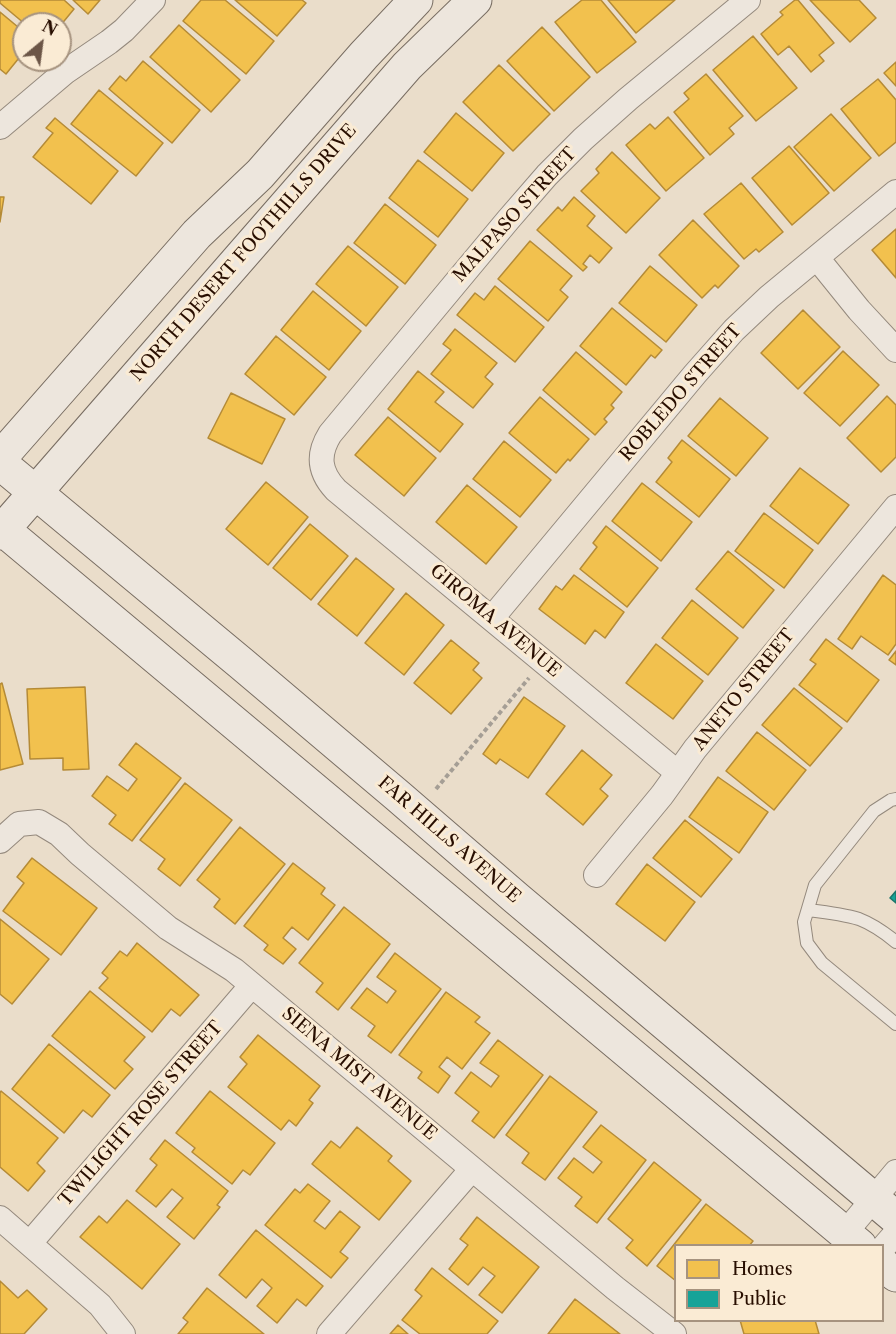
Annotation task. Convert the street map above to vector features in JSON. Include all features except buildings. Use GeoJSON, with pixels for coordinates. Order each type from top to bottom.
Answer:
{"type":"FeatureCollection","features":[{"type":"Feature","properties":{"kind":"main road"},"geometry":{"type":"LineString","coordinates":[[0,458],[197,234],[260,174],[364,55],[416,0]]}},
{"type":"Feature","properties":{"kind":"main road","name":"NORTH DESERT FOOTHILLS DRIVE"},"geometry":{"type":"LineString","coordinates":[[12,519],[408,66],[475,0]]}},
{"type":"Feature","properties":{"kind":"main road","name":"FAR HILLS AVENUE"},"geometry":{"type":"LineString","coordinates":[[0,463],[12,519],[853,1239]]}},
{"type":"Feature","properties":{"kind":"main road","name":"FAR HILLS AVENUE"},"geometry":{"type":"LineString","coordinates":[[12,519],[364,767],[885,1209]]}},
{"type":"Feature","properties":{"kind":"main road"},"geometry":{"type":"LineString","coordinates":[[884,1266],[896,1275]]}},
{"type":"Feature","properties":{"kind":"street"},"geometry":{"type":"LineString","coordinates":[[0,128],[65,72],[124,30],[153,0]]}},
{"type":"Feature","properties":{"kind":"street","name":"MALPASO STREET"},"geometry":{"type":"LineString","coordinates":[[321,462],[321,453],[330,434],[529,194],[619,106],[748,0]]}},
{"type":"Feature","properties":{"kind":"street","name":"ROBLEDO STREET"},"geometry":{"type":"LineString","coordinates":[[492,618],[716,350],[752,313],[896,192]]}},
{"type":"Feature","properties":{"kind":"street"},"geometry":{"type":"LineString","coordinates":[[817,258],[859,310],[896,350]]}},
{"type":"Feature","properties":{"kind":"street","name":"GIROMA AVENUE"},"geometry":{"type":"LineString","coordinates":[[321,462],[328,482],[336,490],[678,773]]}},
{"type":"Feature","properties":{"kind":"street","name":"ANETO STREET"},"geometry":{"type":"LineString","coordinates":[[596,875],[662,795],[695,749],[887,533],[896,507]]}},
{"type":"Feature","properties":{"kind":"street","name":"SIENA MIST AVENUE"},"geometry":{"type":"LineString","coordinates":[[0,841],[19,824],[39,822],[59,834],[168,928],[234,970],[615,1288],[674,1334]]}},
{"type":"Feature","properties":{"kind":"street","name":"TWILIGHT ROSE STREET"},"geometry":{"type":"LineString","coordinates":[[30,1243],[252,985]]}},
{"type":"Feature","properties":{"kind":"street"},"geometry":{"type":"LineString","coordinates":[[329,1334],[472,1169]]}},
{"type":"Feature","properties":{"kind":"street"},"geometry":{"type":"LineString","coordinates":[[853,1239],[885,1209],[896,1172]]}},
{"type":"Feature","properties":{"kind":"street"},"geometry":{"type":"LineString","coordinates":[[0,1218],[100,1305],[123,1334]]}},
{"type":"Feature","properties":{"kind":"street"},"geometry":{"type":"LineString","coordinates":[[884,1247],[896,1233]]}},
{"type":"Feature","properties":{"kind":"lane"},"geometry":{"type":"LineString","coordinates":[[896,799],[874,811],[815,885],[804,922],[807,943],[822,963],[896,1024]]}},
{"type":"Feature","properties":{"kind":"lane"},"geometry":{"type":"LineString","coordinates":[[808,910],[861,920],[896,942]]}},
{"type":"Feature","properties":{"kind":"path"},"geometry":{"type":"LineString","coordinates":[[436,789],[529,678]]}}]}
